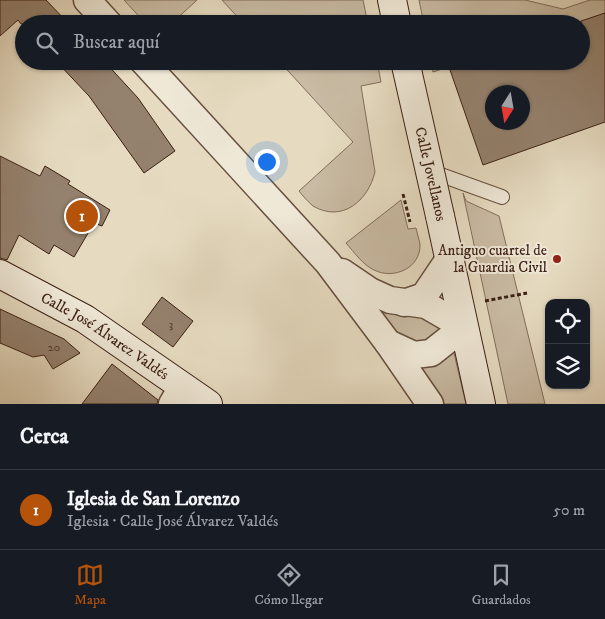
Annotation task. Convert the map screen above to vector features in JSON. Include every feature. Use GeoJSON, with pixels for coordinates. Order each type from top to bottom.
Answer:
{"type":"FeatureCollection","features":[{"type":"Feature","properties":{"kind":"street"},"geometry":{"type":"LineString","coordinates":[[87,0],[101,15]]}},
{"type":"Feature","properties":{"kind":"street"},"geometry":{"type":"LineString","coordinates":[[392,0],[395,15]]}},
{"type":"Feature","properties":{"kind":"street"},"geometry":{"type":"LineString","coordinates":[[151,70],[328,263],[388,343],[430,404]]}},
{"type":"Feature","properties":{"kind":"street","name":"Calle Jovellanos"},"geometry":{"type":"LineString","coordinates":[[407,70],[481,404]]}},
{"type":"Feature","properties":{"kind":"street"},"geometry":{"type":"LineString","coordinates":[[404,303],[424,296],[449,259]]}},
{"type":"Feature","properties":{"kind":"street"},"geometry":{"type":"LineString","coordinates":[[328,263],[370,290],[404,303],[426,305],[462,317],[431,354],[414,355],[388,343]]}},
{"type":"Feature","properties":{"kind":"street","name":"Calle José Álvarez Valdés"},"geometry":{"type":"LineString","coordinates":[[0,274],[85,319],[177,396],[208,404]]}},
{"type":"Feature","properties":{"kind":"lane"},"geometry":{"type":"LineString","coordinates":[[417,167],[502,197]]}},
{"type":"Feature","properties":{"kind":"path"},"geometry":{"type":"LineString","coordinates":[[403,194],[410,222]]}},
{"type":"Feature","properties":{"kind":"path"},"geometry":{"type":"LineString","coordinates":[[462,317],[526,293]]}},
{"type":"Feature","properties":{"kind":"shaded area"},"geometry":{"type":"Polygon","coordinates":[[[124,0],[197,0],[181,15],[138,15],[124,0]]]}},
{"type":"Feature","properties":{"kind":"shaded area"},"geometry":{"type":"Polygon","coordinates":[[[222,0],[363,0],[366,15],[236,15],[222,0]]]}},
{"type":"Feature","properties":{"kind":"shaded area"},"geometry":{"type":"Polygon","coordinates":[[[419,0],[525,0],[563,9],[590,0],[605,0],[605,13],[590,18],[590,15],[422,15],[419,0]]]}},
{"type":"Feature","properties":{"kind":"shaded area"},"geometry":{"type":"Polygon","coordinates":[[[287,70],[379,70],[381,82],[361,86],[375,172],[372,182],[360,200],[344,210],[324,211],[313,206],[299,191],[353,142],[287,70]]]}},
{"type":"Feature","properties":{"kind":"shaded area"},"geometry":{"type":"Polygon","coordinates":[[[463,193],[466,201],[499,216],[545,404],[508,404],[463,193]]]}},
{"type":"Feature","properties":{"kind":"shaded area"},"geometry":{"type":"Polygon","coordinates":[[[401,200],[408,229],[416,228],[420,244],[419,252],[416,260],[405,270],[390,274],[382,273],[366,265],[346,243],[401,200]]]}},
{"type":"Feature","properties":{"kind":"shaded area"},"geometry":{"type":"Polygon","coordinates":[[[361,293],[428,317],[442,330],[420,345],[398,338],[361,293]]]}},
{"type":"Feature","properties":{"kind":"shaded area"},"geometry":{"type":"Polygon","coordinates":[[[453,349],[466,404],[439,404],[411,361],[453,349]]]}},
{"type":"Feature","properties":{"kind":"building"},"geometry":{"type":"Polygon","coordinates":[[[0,0],[46,0],[60,15],[15,15],[15,23],[0,36],[0,0]]]}},
{"type":"Feature","properties":{"kind":"building"},"geometry":{"type":"Polygon","coordinates":[[[605,13],[605,122],[483,165],[450,70],[590,70],[590,18],[605,13]]]}},
{"type":"Feature","properties":{"kind":"building"},"geometry":{"type":"Polygon","coordinates":[[[64,70],[112,70],[138,98],[175,151],[144,173],[89,96],[64,70]]]}},
{"type":"Feature","properties":{"kind":"building"},"geometry":{"type":"Polygon","coordinates":[[[0,156],[40,176],[45,166],[70,181],[68,184],[110,210],[102,226],[94,223],[74,257],[54,245],[49,254],[19,235],[7,260],[0,258],[0,156]]]}},
{"type":"Feature","properties":{"kind":"building"},"geometry":{"type":"Polygon","coordinates":[[[162,297],[193,321],[173,347],[142,324],[162,297]]]}},
{"type":"Feature","properties":{"kind":"building"},"geometry":{"type":"Polygon","coordinates":[[[0,309],[64,339],[80,353],[53,369],[44,355],[33,357],[0,343],[0,309]]]}},
{"type":"Feature","properties":{"kind":"building"},"geometry":{"type":"Polygon","coordinates":[[[112,364],[158,400],[157,404],[82,404],[112,364]]]}},
{"type":"Feature","properties":{"kind":"place","name":"Iglesia de San Lorenzo"},"geometry":{"type":"Point","coordinates":[82,216]}},
{"type":"Feature","properties":{"kind":"place","name":"Antiguo cuartel de la Guardia Civil"},"geometry":{"type":"Point","coordinates":[557,259]}}]}
